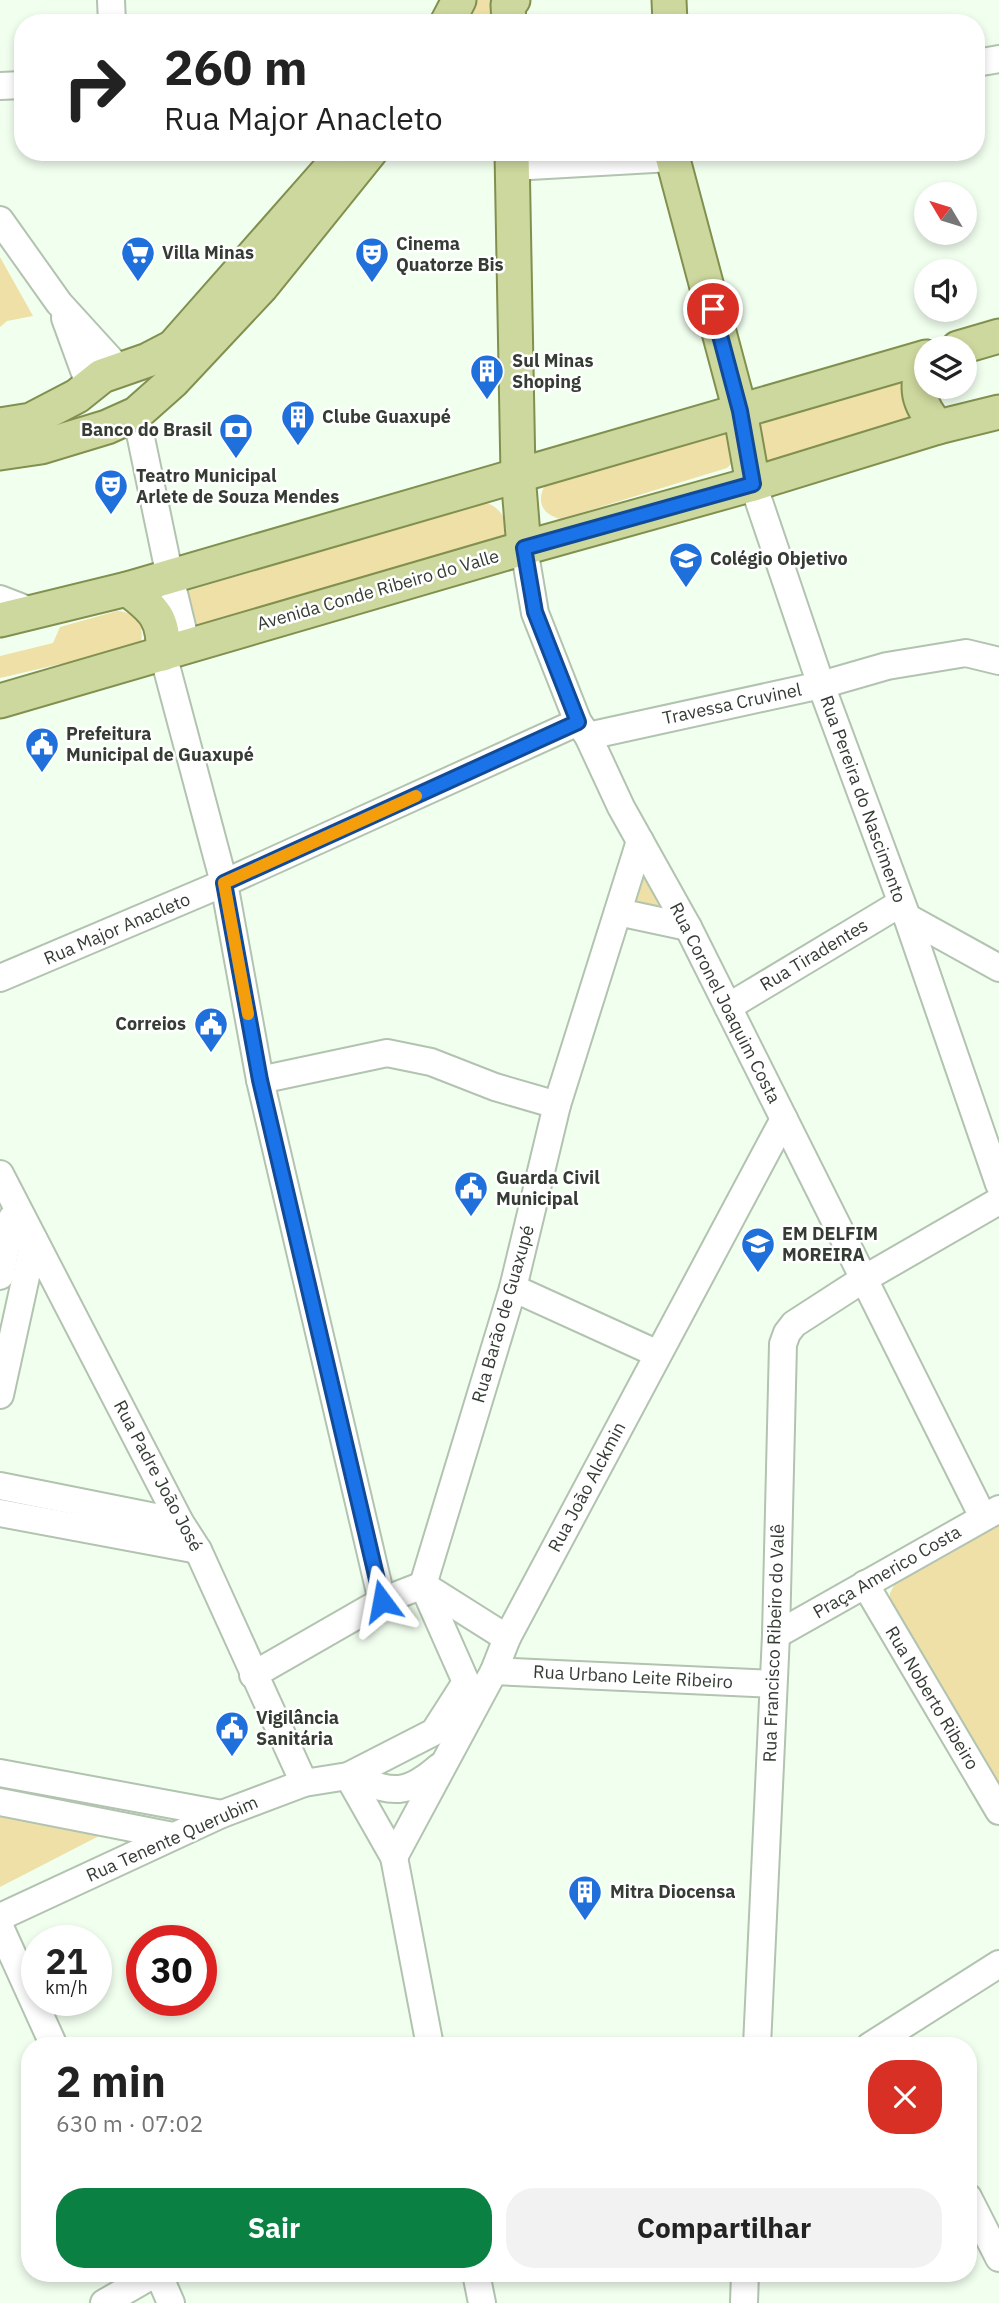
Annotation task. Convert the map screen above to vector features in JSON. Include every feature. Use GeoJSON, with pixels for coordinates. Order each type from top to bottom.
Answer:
{"type":"FeatureCollection","features":[{"type":"Feature","properties":{"kind":"main road"},"geometry":{"type":"LineString","coordinates":[[0,425],[31,420],[77,396],[102,376],[148,360],[173,347],[336,161]]}},
{"type":"Feature","properties":{"kind":"main road"},"geometry":{"type":"LineString","coordinates":[[0,453],[41,447],[128,417],[172,382],[262,286],[363,161]]}},
{"type":"Feature","properties":{"kind":"main road","name":"Rua Coronel Joaquim Costa"},"geometry":{"type":"LineString","coordinates":[[512,161],[518,474],[524,548]]}},
{"type":"Feature","properties":{"kind":"main road","name":"Rua Pereira do Nascimento"},"geometry":{"type":"LineString","coordinates":[[673,161],[740,411],[753,484]]}},
{"type":"Feature","properties":{"kind":"main road"},"geometry":{"type":"LineString","coordinates":[[977,343],[999,337]]}},
{"type":"Feature","properties":{"kind":"main road"},"geometry":{"type":"LineString","coordinates":[[16,615],[170,577],[914,361]]}},
{"type":"Feature","properties":{"kind":"main road"},"geometry":{"type":"LineString","coordinates":[[120,370],[136,385],[128,417]]}},
{"type":"Feature","properties":{"kind":"main road"},"geometry":{"type":"LineString","coordinates":[[89,384],[84,398],[85,408],[94,420],[128,417]]}},
{"type":"Feature","properties":{"kind":"main road"},"geometry":{"type":"LineString","coordinates":[[921,399],[925,412],[938,427]]}},
{"type":"Feature","properties":{"kind":"main road","name":"Avenida Conde Ribeiro do Valle"},"geometry":{"type":"LineString","coordinates":[[0,701],[753,484],[938,427],[999,412]]}},
{"type":"Feature","properties":{"kind":"main road"},"geometry":{"type":"LineString","coordinates":[[127,589],[150,606],[161,622],[164,637],[175,650]]}},
{"type":"Feature","properties":{"kind":"street"},"geometry":{"type":"LineString","coordinates":[[0,220],[59,303],[120,370]]}},
{"type":"Feature","properties":{"kind":"street"},"geometry":{"type":"LineString","coordinates":[[59,303],[89,384]]}},
{"type":"Feature","properties":{"kind":"street"},"geometry":{"type":"LineString","coordinates":[[128,417],[170,577],[175,650],[224,883],[260,1080],[382,1601]]}},
{"type":"Feature","properties":{"kind":"street","name":"Rua Pereira do Nascimento"},"geometry":{"type":"LineString","coordinates":[[753,484],[821,685],[904,910],[999,1184]]}},
{"type":"Feature","properties":{"kind":"street","name":"Rua Coronel Joaquim Costa"},"geometry":{"type":"LineString","coordinates":[[524,548],[535,612],[583,729],[621,807],[688,927],[785,1119],[862,1280],[991,1513]]}},
{"type":"Feature","properties":{"kind":"street"},"geometry":{"type":"LineString","coordinates":[[0,599],[16,615]]}},
{"type":"Feature","properties":{"kind":"street","name":"Travessa Cruvinel"},"geometry":{"type":"LineString","coordinates":[[583,729],[821,685],[887,666],[966,653],[999,661]]}},
{"type":"Feature","properties":{"kind":"street","name":"Rua Major Anacleto"},"geometry":{"type":"LineString","coordinates":[[0,978],[583,729]]}},
{"type":"Feature","properties":{"kind":"street","name":"Rua Barão de Guaxupé"},"geometry":{"type":"LineString","coordinates":[[424,1585],[513,1288],[556,1105],[640,841]]}},
{"type":"Feature","properties":{"kind":"street"},"geometry":{"type":"LineString","coordinates":[[904,910],[999,968]]}},
{"type":"Feature","properties":{"kind":"street","name":"Rua Tiradentes"},"geometry":{"type":"LineString","coordinates":[[728,1007],[904,910]]}},
{"type":"Feature","properties":{"kind":"street"},"geometry":{"type":"LineString","coordinates":[[618,912],[688,927]]}},
{"type":"Feature","properties":{"kind":"street"},"geometry":{"type":"LineString","coordinates":[[260,1080],[387,1053],[431,1062],[495,1087],[556,1105]]}},
{"type":"Feature","properties":{"kind":"street","name":"Rua João Alckmin"},"geometry":{"type":"LineString","coordinates":[[394,1857],[494,1671],[507,1638],[785,1119]]}},
{"type":"Feature","properties":{"kind":"street","name":"Rua Padre João José"},"geometry":{"type":"LineString","coordinates":[[0,1174],[14,1237],[198,1550],[304,1783]]}},
{"type":"Feature","properties":{"kind":"street","name":"Rua Francisco Ribeiro do Valê"},"geometry":{"type":"LineString","coordinates":[[757,2037],[776,1636],[783,1344],[794,1324],[862,1280],[999,1201]]}},
{"type":"Feature","properties":{"kind":"street"},"geometry":{"type":"LineString","coordinates":[[0,1276],[14,1237]]}},
{"type":"Feature","properties":{"kind":"street"},"geometry":{"type":"LineString","coordinates":[[0,1395],[14,1237]]}},
{"type":"Feature","properties":{"kind":"street"},"geometry":{"type":"LineString","coordinates":[[513,1288],[659,1354]]}},
{"type":"Feature","properties":{"kind":"street"},"geometry":{"type":"LineString","coordinates":[[0,1486],[180,1522]]}},
{"type":"Feature","properties":{"kind":"street"},"geometry":{"type":"LineString","coordinates":[[0,1513],[198,1550]]}},
{"type":"Feature","properties":{"kind":"street","name":"Praça Americo Costa"},"geometry":{"type":"LineString","coordinates":[[776,1636],[991,1513]]}},
{"type":"Feature","properties":{"kind":"street","name":"Rua Noberto Ribeiro"},"geometry":{"type":"LineString","coordinates":[[865,1584],[999,1811]]}},
{"type":"Feature","properties":{"kind":"street"},"geometry":{"type":"LineString","coordinates":[[253,1675],[382,1601],[424,1585]]}},
{"type":"Feature","properties":{"kind":"street"},"geometry":{"type":"LineString","coordinates":[[424,1585],[507,1638]]}},
{"type":"Feature","properties":{"kind":"street"},"geometry":{"type":"LineString","coordinates":[[348,1776],[434,1732],[466,1682],[424,1585]]}},
{"type":"Feature","properties":{"kind":"street","name":"Rua Urbano Leite Ribeiro"},"geometry":{"type":"LineString","coordinates":[[494,1671],[773,1684]]}},
{"type":"Feature","properties":{"kind":"street"},"geometry":{"type":"LineString","coordinates":[[348,1776],[380,1787],[401,1790],[419,1784],[444,1763]]}},
{"type":"Feature","properties":{"kind":"street"},"geometry":{"type":"LineString","coordinates":[[0,1773],[222,1814]]}},
{"type":"Feature","properties":{"kind":"street"},"geometry":{"type":"LineString","coordinates":[[348,1776],[394,1857],[428,2037]]}},
{"type":"Feature","properties":{"kind":"street","name":"Rua Tenente Querubim"},"geometry":{"type":"LineString","coordinates":[[0,1917],[222,1814],[304,1783],[348,1776]]}},
{"type":"Feature","properties":{"kind":"street"},"geometry":{"type":"LineString","coordinates":[[0,1802],[173,1836]]}},
{"type":"Feature","properties":{"kind":"street"},"geometry":{"type":"LineString","coordinates":[[0,1927],[50,2037]]}},
{"type":"Feature","properties":{"kind":"street"},"geometry":{"type":"LineString","coordinates":[[891,2037],[999,1964]]}},
{"type":"Feature","properties":{"kind":"street"},"geometry":{"type":"LineString","coordinates":[[977,2215],[999,2258]]}},
{"type":"Feature","properties":{"kind":"street"},"geometry":{"type":"LineString","coordinates":[[104,2303],[141,2282]]}},
{"type":"Feature","properties":{"kind":"street"},"geometry":{"type":"LineString","coordinates":[[161,2282],[171,2303]]}},
{"type":"Feature","properties":{"kind":"street"},"geometry":{"type":"LineString","coordinates":[[478,2282],[482,2303]]}},
{"type":"Feature","properties":{"kind":"street"},"geometry":{"type":"LineString","coordinates":[[744,2303],[745,2282]]}},
{"type":"Feature","properties":{"kind":"shaded area"},"geometry":{"type":"Polygon","coordinates":[[[466,0],[499,0],[498,14],[461,14],[466,0]]]}},
{"type":"Feature","properties":{"kind":"shaded area"},"geometry":{"type":"Polygon","coordinates":[[[0,257],[33,316],[7,321],[0,327],[0,257]]]}},
{"type":"Feature","properties":{"kind":"shaded area"},"geometry":{"type":"Polygon","coordinates":[[[897,382],[905,385],[914,418],[766,466],[758,424],[897,382]]]}},
{"type":"Feature","properties":{"kind":"shaded area"},"geometry":{"type":"Polygon","coordinates":[[[721,432],[728,434],[736,459],[727,468],[561,519],[549,514],[542,506],[541,496],[545,485],[721,432]]]}},
{"type":"Feature","properties":{"kind":"shaded area"},"geometry":{"type":"Polygon","coordinates":[[[485,502],[497,509],[504,518],[505,529],[501,542],[195,635],[182,598],[187,591],[485,502]]]}},
{"type":"Feature","properties":{"kind":"shaded area"},"geometry":{"type":"Polygon","coordinates":[[[117,611],[130,614],[138,622],[142,633],[140,646],[67,669],[60,664],[0,678],[0,656],[53,643],[60,627],[117,611]]]}},
{"type":"Feature","properties":{"kind":"shaded area"},"geometry":{"type":"Polygon","coordinates":[[[643,864],[666,907],[631,901],[643,864]]]}},
{"type":"Feature","properties":{"kind":"shaded area"},"geometry":{"type":"Polygon","coordinates":[[[999,1524],[999,1790],[890,1601],[890,1593],[898,1578],[999,1524]]]}},
{"type":"Feature","properties":{"kind":"shaded area"},"geometry":{"type":"Polygon","coordinates":[[[0,1815],[101,1835],[0,1887],[0,1815]]]}},
{"type":"Feature","properties":{"kind":"slow traffic"},"geometry":{"type":"LineString","coordinates":[[248,1014],[224,883],[416,796]]}},
{"type":"Feature","properties":{"kind":"place","name":"Villa Minas"},"geometry":{"type":"Point","coordinates":[138,283]}},
{"type":"Feature","properties":{"kind":"place","name":"Cinema Quatorze Bis"},"geometry":{"type":"Point","coordinates":[372,284]}},
{"type":"Feature","properties":{"kind":"place","name":"Sul Minas Shoping"},"geometry":{"type":"Point","coordinates":[487,401]}},
{"type":"Feature","properties":{"kind":"place","name":"Clube Guaxupé"},"geometry":{"type":"Point","coordinates":[298,447]}},
{"type":"Feature","properties":{"kind":"place","name":"Banco do Brasil"},"geometry":{"type":"Point","coordinates":[236,460]}},
{"type":"Feature","properties":{"kind":"place","name":"Teatro Municipal Arlete de Souza Mendes"},"geometry":{"type":"Point","coordinates":[111,516]}},
{"type":"Feature","properties":{"kind":"place","name":"Colégio Objetivo"},"geometry":{"type":"Point","coordinates":[686,589]}},
{"type":"Feature","properties":{"kind":"place","name":"Prefeitura Municipal de Guaxupé"},"geometry":{"type":"Point","coordinates":[42,774]}},
{"type":"Feature","properties":{"kind":"place","name":"Correios"},"geometry":{"type":"Point","coordinates":[211,1054]}},
{"type":"Feature","properties":{"kind":"place","name":"Guarda Civil Municipal"},"geometry":{"type":"Point","coordinates":[471,1218]}},
{"type":"Feature","properties":{"kind":"place","name":"EM DELFIM MOREIRA"},"geometry":{"type":"Point","coordinates":[758,1274]}},
{"type":"Feature","properties":{"kind":"place","name":"Vigilância Sanitária"},"geometry":{"type":"Point","coordinates":[232,1758]}},
{"type":"Feature","properties":{"kind":"place","name":"Mitra Diocensa"},"geometry":{"type":"Point","coordinates":[585,1922]}},
{"type":"Feature","properties":{"kind":"route"},"geometry":{"type":"LineString","coordinates":[[382,1601],[260,1080],[224,883],[578,722],[535,612],[524,548],[753,484],[740,411],[713,309]]}}]}
